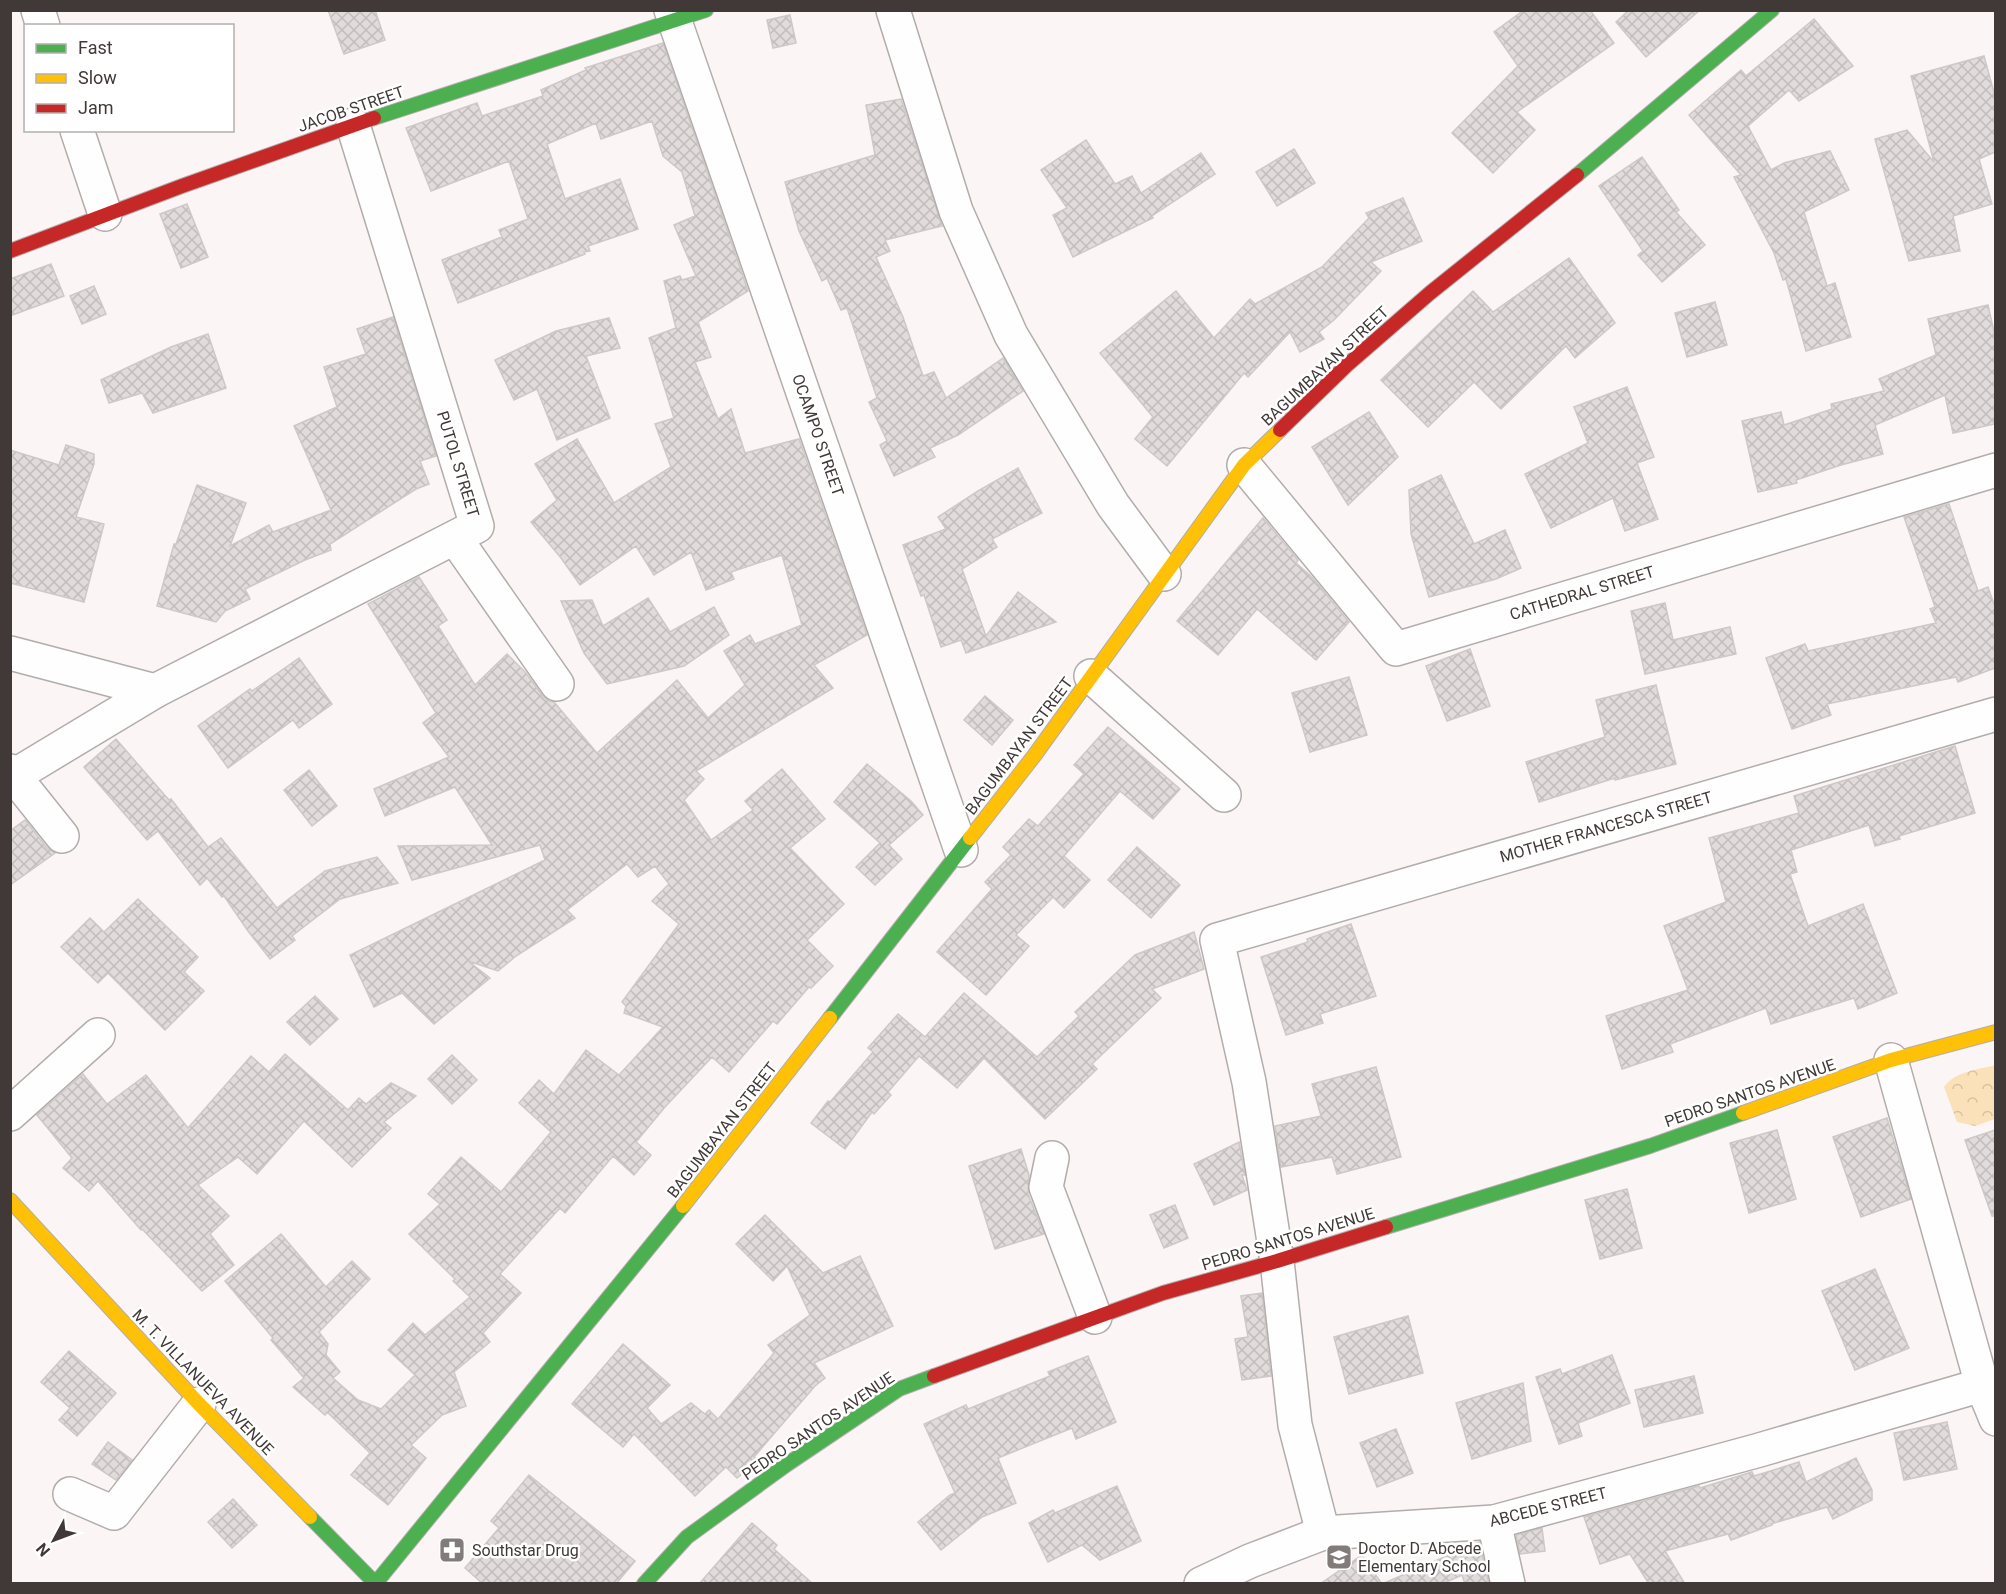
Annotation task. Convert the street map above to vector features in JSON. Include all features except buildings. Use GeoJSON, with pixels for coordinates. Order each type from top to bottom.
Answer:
{"type":"FeatureCollection","features":[{"type":"Feature","properties":{"kind":"main road","name":"JACOB STREET"},"geometry":{"type":"LineString","coordinates":[[10,251],[105,214],[352,125],[672,15],[706,10]]}},
{"type":"Feature","properties":{"kind":"main road","name":"BAGUMBAYAN STREET"},"geometry":{"type":"LineString","coordinates":[[375,1583],[699,1186],[962,850],[1034,756],[1244,465],[1347,365],[1430,293],[1609,149],[1772,10]]}},
{"type":"Feature","properties":{"kind":"main road","name":"PEDRO SANTOS AVENUE"},"geometry":{"type":"LineString","coordinates":[[644,1584],[687,1537],[786,1465],[899,1389],[1163,1293],[1277,1261],[1650,1146],[1891,1060],[1995,1032]]}},
{"type":"Feature","properties":{"kind":"main road","name":"M. T. VILLANUEVA AVENUE"},"geometry":{"type":"LineString","coordinates":[[10,1200],[199,1404],[375,1583]]}},
{"type":"Feature","properties":{"kind":"street"},"geometry":{"type":"LineString","coordinates":[[893,10],[956,211],[1011,335],[1113,505],[1164,574]]}},
{"type":"Feature","properties":{"kind":"street","name":"OCAMPO STREET"},"geometry":{"type":"LineString","coordinates":[[672,15],[962,850]]}},
{"type":"Feature","properties":{"kind":"street","name":"PUTOL STREET"},"geometry":{"type":"LineString","coordinates":[[62,836],[12,773],[155,691],[477,526],[352,125]]}},
{"type":"Feature","properties":{"kind":"street"},"geometry":{"type":"LineString","coordinates":[[78,132],[105,214]]}},
{"type":"Feature","properties":{"kind":"street","name":"CATHEDRAL STREET"},"geometry":{"type":"LineString","coordinates":[[1244,465],[1396,649],[1995,470]]}},
{"type":"Feature","properties":{"kind":"street"},"geometry":{"type":"LineString","coordinates":[[455,538],[556,684]]}},
{"type":"Feature","properties":{"kind":"street"},"geometry":{"type":"LineString","coordinates":[[10,652],[155,691]]}},
{"type":"Feature","properties":{"kind":"street"},"geometry":{"type":"LineString","coordinates":[[1091,676],[1224,795]]}},
{"type":"Feature","properties":{"kind":"street","name":"MOTHER FRANCESCA STREET"},"geometry":{"type":"LineString","coordinates":[[1277,1261],[1249,1082],[1217,940],[1995,714]]}},
{"type":"Feature","properties":{"kind":"street"},"geometry":{"type":"LineString","coordinates":[[10,1114],[98,1035]]}},
{"type":"Feature","properties":{"kind":"street"},"geometry":{"type":"LineString","coordinates":[[1891,1060],[1982,1385],[1995,1419]]}},
{"type":"Feature","properties":{"kind":"street"},"geometry":{"type":"LineString","coordinates":[[1052,1158],[1046,1187],[1095,1317]]}},
{"type":"Feature","properties":{"kind":"street"},"geometry":{"type":"LineString","coordinates":[[1277,1261],[1295,1425],[1323,1533]]}},
{"type":"Feature","properties":{"kind":"street","name":"ABCEDE STREET"},"geometry":{"type":"LineString","coordinates":[[1201,1584],[1250,1561],[1323,1533],[1494,1522],[1756,1451],[1982,1385]]}},
{"type":"Feature","properties":{"kind":"street"},"geometry":{"type":"LineString","coordinates":[[70,1494],[114,1513],[199,1404]]}},
{"type":"Feature","properties":{"kind":"street"},"geometry":{"type":"LineString","coordinates":[[1494,1522],[1508,1584]]}},
{"type":"Feature","properties":{"kind":"green space"},"geometry":{"type":"Polygon","coordinates":[[[1995,1065],[1995,1119],[1975,1126],[1957,1122],[1944,1087],[1960,1074],[1995,1065]]]}},
{"type":"Feature","properties":{"kind":"traffic: fast"},"geometry":{"type":"LineString","coordinates":[[374,118],[706,10]]}},
{"type":"Feature","properties":{"kind":"traffic: fast"},"geometry":{"type":"LineString","coordinates":[[1577,175],[1772,10]]}},
{"type":"Feature","properties":{"kind":"traffic: fast"},"geometry":{"type":"LineString","coordinates":[[830,1018],[970,838]]}},
{"type":"Feature","properties":{"kind":"traffic: fast"},"geometry":{"type":"LineString","coordinates":[[1386,1227],[1650,1146],[1743,1113]]}},
{"type":"Feature","properties":{"kind":"traffic: fast"},"geometry":{"type":"LineString","coordinates":[[375,1584],[683,1206]]}},
{"type":"Feature","properties":{"kind":"traffic: fast"},"geometry":{"type":"LineString","coordinates":[[644,1584],[687,1537],[786,1465],[899,1389],[934,1376]]}},
{"type":"Feature","properties":{"kind":"traffic: fast"},"geometry":{"type":"LineString","coordinates":[[310,1517],[376,1584]]}},
{"type":"Feature","properties":{"kind":"traffic: slow"},"geometry":{"type":"LineString","coordinates":[[970,838],[1034,756],[1244,465],[1280,430]]}},
{"type":"Feature","properties":{"kind":"traffic: slow"},"geometry":{"type":"LineString","coordinates":[[683,1206],[830,1018]]}},
{"type":"Feature","properties":{"kind":"traffic: slow"},"geometry":{"type":"LineString","coordinates":[[1743,1113],[1891,1060],[1996,1032]]}},
{"type":"Feature","properties":{"kind":"traffic: slow"},"geometry":{"type":"LineString","coordinates":[[10,1200],[199,1404],[310,1517]]}},
{"type":"Feature","properties":{"kind":"traffic: jam"},"geometry":{"type":"LineString","coordinates":[[10,251],[182,186],[374,118]]}},
{"type":"Feature","properties":{"kind":"traffic: jam"},"geometry":{"type":"LineString","coordinates":[[1280,430],[1347,365],[1430,293],[1577,175]]}},
{"type":"Feature","properties":{"kind":"traffic: jam"},"geometry":{"type":"LineString","coordinates":[[934,1376],[1163,1293],[1386,1227]]}},
{"type":"Feature","properties":{"kind":"place","name":"Southstar Drug"},"geometry":{"type":"Point","coordinates":[452,1550]}},
{"type":"Feature","properties":{"kind":"place","name":"Doctor D. Abcede Elementary School"},"geometry":{"type":"Point","coordinates":[1339,1557]}}]}
